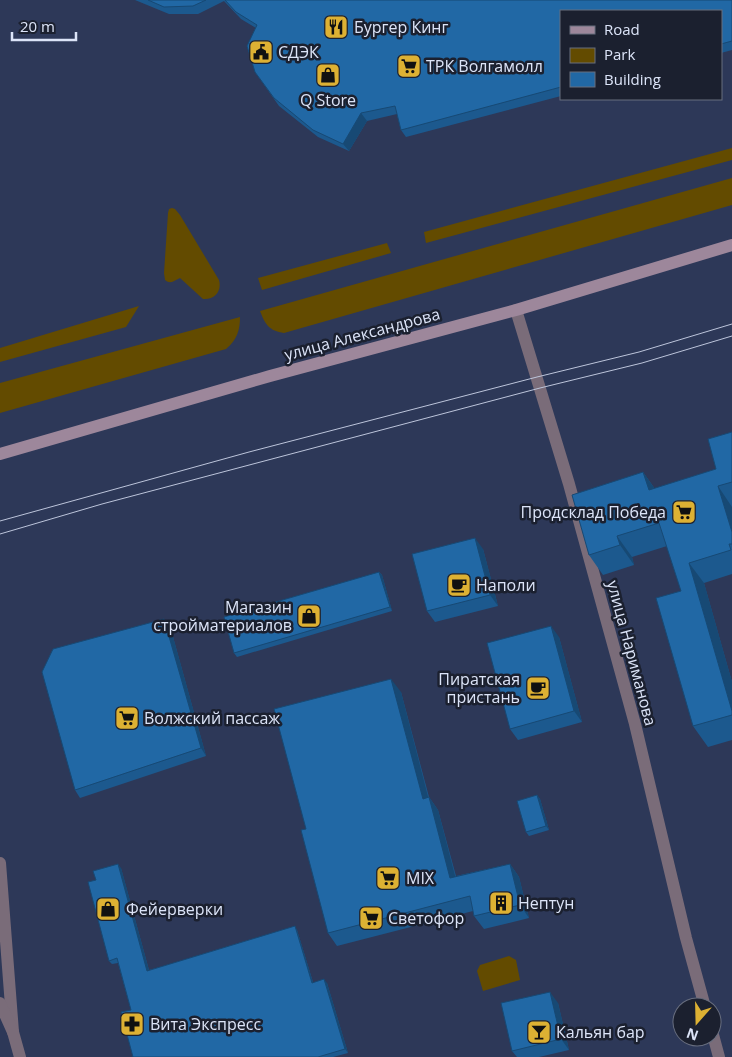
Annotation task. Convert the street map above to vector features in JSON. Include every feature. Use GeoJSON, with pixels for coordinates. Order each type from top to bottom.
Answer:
{"type":"FeatureCollection","features":[{"type":"Feature","properties":{"kind":"main road","name":"улица Александрова"},"geometry":{"type":"LineString","coordinates":[[0,454],[270,376],[516,310],[732,245]]}},
{"type":"Feature","properties":{"kind":"street","name":"улица Нариманова"},"geometry":{"type":"LineString","coordinates":[[516,310],[569,484],[635,724],[686,938],[703,997]]}},
{"type":"Feature","properties":{"kind":"street"},"geometry":{"type":"LineString","coordinates":[[0,864],[13,1032]]}},
{"type":"Feature","properties":{"kind":"street"},"geometry":{"type":"LineString","coordinates":[[0,1004],[13,1032],[20,1057]]}},
{"type":"Feature","properties":{"kind":"green space"},"geometry":{"type":"Polygon","coordinates":[[[732,148],[732,160],[426,243],[424,232],[732,148]]]}},
{"type":"Feature","properties":{"kind":"green space"},"geometry":{"type":"Polygon","coordinates":[[[732,178],[732,205],[284,333],[271,329],[260,311],[732,178]]]}},
{"type":"Feature","properties":{"kind":"green space"},"geometry":{"type":"Polygon","coordinates":[[[172,208],[180,215],[219,280],[220,284],[217,294],[211,298],[203,299],[180,278],[171,282],[165,280],[168,213],[169,209],[172,208]]]}},
{"type":"Feature","properties":{"kind":"green space"},"geometry":{"type":"Polygon","coordinates":[[[387,243],[391,253],[262,290],[258,278],[387,243]]]}},
{"type":"Feature","properties":{"kind":"green space"},"geometry":{"type":"Polygon","coordinates":[[[139,306],[126,327],[0,362],[0,348],[139,306]]]}},
{"type":"Feature","properties":{"kind":"green space"},"geometry":{"type":"Polygon","coordinates":[[[240,317],[237,334],[233,342],[226,349],[0,413],[0,383],[240,317]]]}},
{"type":"Feature","properties":{"kind":"green space"},"geometry":{"type":"Polygon","coordinates":[[[509,956],[516,960],[520,980],[483,991],[477,971],[480,965],[509,956]]]}},
{"type":"Feature","properties":{"kind":"building"},"geometry":{"type":"Polygon","coordinates":[[[148,0],[206,0],[193,6],[164,7],[148,0]]]}},
{"type":"Feature","properties":{"kind":"building","name":"ТРК Волгамолл"},"geometry":{"type":"Polygon","coordinates":[[[225,0],[732,0],[732,41],[722,44],[722,10],[560,10],[560,87],[401,130],[395,106],[361,113],[343,144],[313,130],[274,98],[255,72],[247,46],[257,25],[236,12],[225,0]]]}},
{"type":"Feature","properties":{"kind":"building"},"geometry":{"type":"Polygon","coordinates":[[[732,432],[732,482],[718,486],[732,532],[732,544],[729,544],[731,550],[689,563],[732,715],[693,726],[656,598],[681,591],[659,523],[617,536],[620,545],[589,555],[572,495],[643,472],[649,490],[716,469],[708,439],[732,432]]]}},
{"type":"Feature","properties":{"kind":"building","name":"Наполи"},"geometry":{"type":"Polygon","coordinates":[[[475,538],[490,595],[427,611],[412,554],[475,538]]]}},
{"type":"Feature","properties":{"kind":"building","name":"Магазин стройматериалов"},"geometry":{"type":"Polygon","coordinates":[[[379,572],[390,607],[234,653],[224,617],[379,572]]]}},
{"type":"Feature","properties":{"kind":"building","name":"Волжский пассаж"},"geometry":{"type":"Polygon","coordinates":[[[164,619],[201,748],[75,790],[42,672],[53,649],[164,619]]]}},
{"type":"Feature","properties":{"kind":"building","name":"Пиратская пристань"},"geometry":{"type":"Polygon","coordinates":[[[551,626],[574,711],[510,729],[487,643],[551,626]]]}},
{"type":"Feature","properties":{"kind":"building"},"geometry":{"type":"Polygon","coordinates":[[[391,679],[423,799],[429,797],[450,878],[510,864],[520,905],[474,916],[470,896],[328,933],[301,830],[306,829],[274,709],[391,679]]]}},
{"type":"Feature","properties":{"kind":"building"},"geometry":{"type":"Polygon","coordinates":[[[537,795],[546,826],[526,832],[517,801],[537,795]]]}},
{"type":"Feature","properties":{"kind":"building"},"geometry":{"type":"Polygon","coordinates":[[[118,864],[147,971],[295,926],[312,983],[324,979],[345,1049],[318,1057],[133,1057],[121,1012],[131,1010],[117,958],[109,961],[88,882],[96,880],[93,871],[118,864]]]}},
{"type":"Feature","properties":{"kind":"building","name":"Кальян бар"},"geometry":{"type":"Polygon","coordinates":[[[550,992],[561,1039],[512,1051],[501,1003],[550,992]]]}},
{"type":"Feature","properties":{"kind":"tram line"},"geometry":{"type":"LineString","coordinates":[[0,521],[249,452],[639,352],[732,324]]}},
{"type":"Feature","properties":{"kind":"tram line"},"geometry":{"type":"LineString","coordinates":[[0,534],[102,504],[540,388],[642,363],[732,336]]}},
{"type":"Feature","properties":{"kind":"place","name":"Бургер Кинг"},"geometry":{"type":"Point","coordinates":[336,27]}},
{"type":"Feature","properties":{"kind":"place","name":"СДЭК"},"geometry":{"type":"Point","coordinates":[261,52]}},
{"type":"Feature","properties":{"kind":"place","name":"ТРК Волгамолл"},"geometry":{"type":"Point","coordinates":[409,66]}},
{"type":"Feature","properties":{"kind":"place","name":"Q Store"},"geometry":{"type":"Point","coordinates":[328,75]}},
{"type":"Feature","properties":{"kind":"place","name":"Продсклад Победа"},"geometry":{"type":"Point","coordinates":[684,512]}},
{"type":"Feature","properties":{"kind":"place","name":"Наполи"},"geometry":{"type":"Point","coordinates":[459,585]}},
{"type":"Feature","properties":{"kind":"place","name":"Магазин стройматериалов"},"geometry":{"type":"Point","coordinates":[309,616]}},
{"type":"Feature","properties":{"kind":"place","name":"Пиратская пристань"},"geometry":{"type":"Point","coordinates":[538,688]}},
{"type":"Feature","properties":{"kind":"place","name":"Волжский пассаж"},"geometry":{"type":"Point","coordinates":[127,718]}},
{"type":"Feature","properties":{"kind":"place","name":"MIX"},"geometry":{"type":"Point","coordinates":[388,878]}},
{"type":"Feature","properties":{"kind":"place","name":"Нептун"},"geometry":{"type":"Point","coordinates":[501,903]}},
{"type":"Feature","properties":{"kind":"place","name":"Фейерверки"},"geometry":{"type":"Point","coordinates":[108,909]}},
{"type":"Feature","properties":{"kind":"place","name":"Светофор"},"geometry":{"type":"Point","coordinates":[371,918]}},
{"type":"Feature","properties":{"kind":"place","name":"Вита Экспресс"},"geometry":{"type":"Point","coordinates":[132,1024]}},
{"type":"Feature","properties":{"kind":"place","name":"Кальян бар"},"geometry":{"type":"Point","coordinates":[539,1032]}}]}
